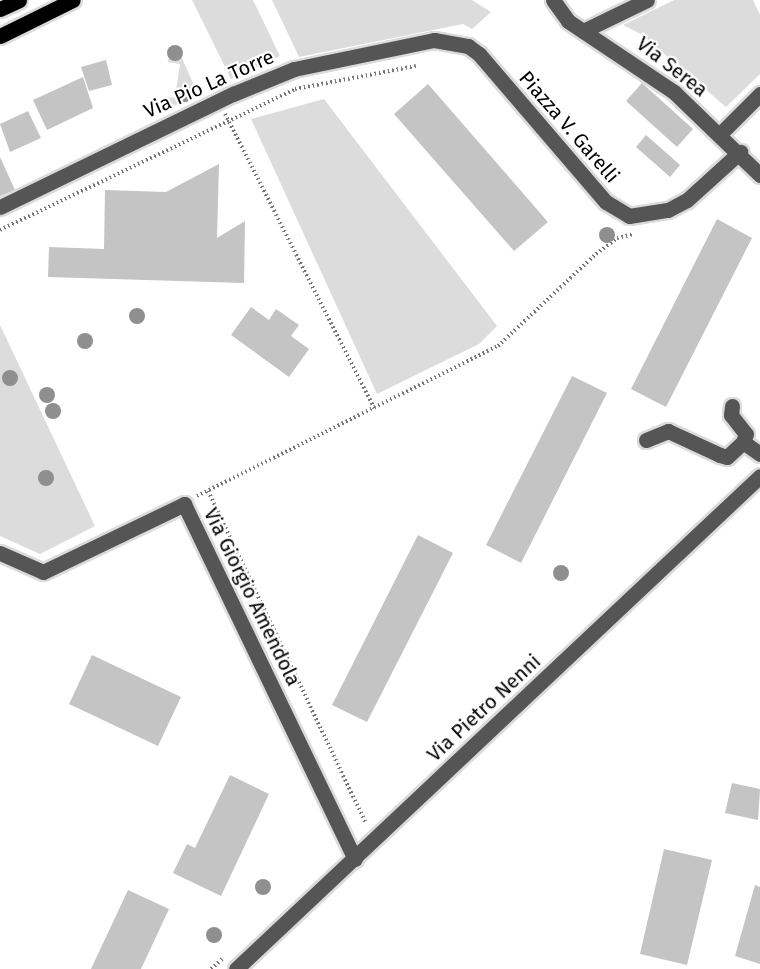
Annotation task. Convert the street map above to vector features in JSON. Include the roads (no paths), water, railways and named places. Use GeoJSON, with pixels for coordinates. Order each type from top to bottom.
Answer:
{"type":"FeatureCollection","features":[{"type":"Feature","properties":{"kind":"main road"},"geometry":{"type":"LineString","coordinates":[[0,9],[19,0]]}},
{"type":"Feature","properties":{"kind":"main road"},"geometry":{"type":"LineString","coordinates":[[0,36],[73,0]]}},
{"type":"Feature","properties":{"kind":"street","name":"Via Serea"},"geometry":{"type":"LineString","coordinates":[[553,0],[568,21],[674,92],[740,153],[760,175]]}},
{"type":"Feature","properties":{"kind":"street"},"geometry":{"type":"LineString","coordinates":[[583,31],[647,0]]}},
{"type":"Feature","properties":{"kind":"street","name":"Via Pio La Torre"},"geometry":{"type":"LineString","coordinates":[[0,207],[219,101],[294,69],[434,40],[449,40]]}},
{"type":"Feature","properties":{"kind":"street","name":"Piazza V. Garelli"},"geometry":{"type":"LineString","coordinates":[[449,40],[479,54],[615,209],[629,216],[668,210],[687,200],[740,153]]}},
{"type":"Feature","properties":{"kind":"street"},"geometry":{"type":"LineString","coordinates":[[720,134],[760,94]]}},
{"type":"Feature","properties":{"kind":"street"},"geometry":{"type":"LineString","coordinates":[[646,440],[668,431],[727,457],[742,442],[746,434],[731,415],[732,406]]}},
{"type":"Feature","properties":{"kind":"street"},"geometry":{"type":"LineString","coordinates":[[742,442],[760,454]]}},
{"type":"Feature","properties":{"kind":"street","name":"Via Pietro Nenni"},"geometry":{"type":"LineString","coordinates":[[236,969],[376,840],[760,476]]}},
{"type":"Feature","properties":{"kind":"street","name":"Via Giorgio Amendola"},"geometry":{"type":"LineString","coordinates":[[0,553],[43,572],[184,504],[355,859]]}}]}
